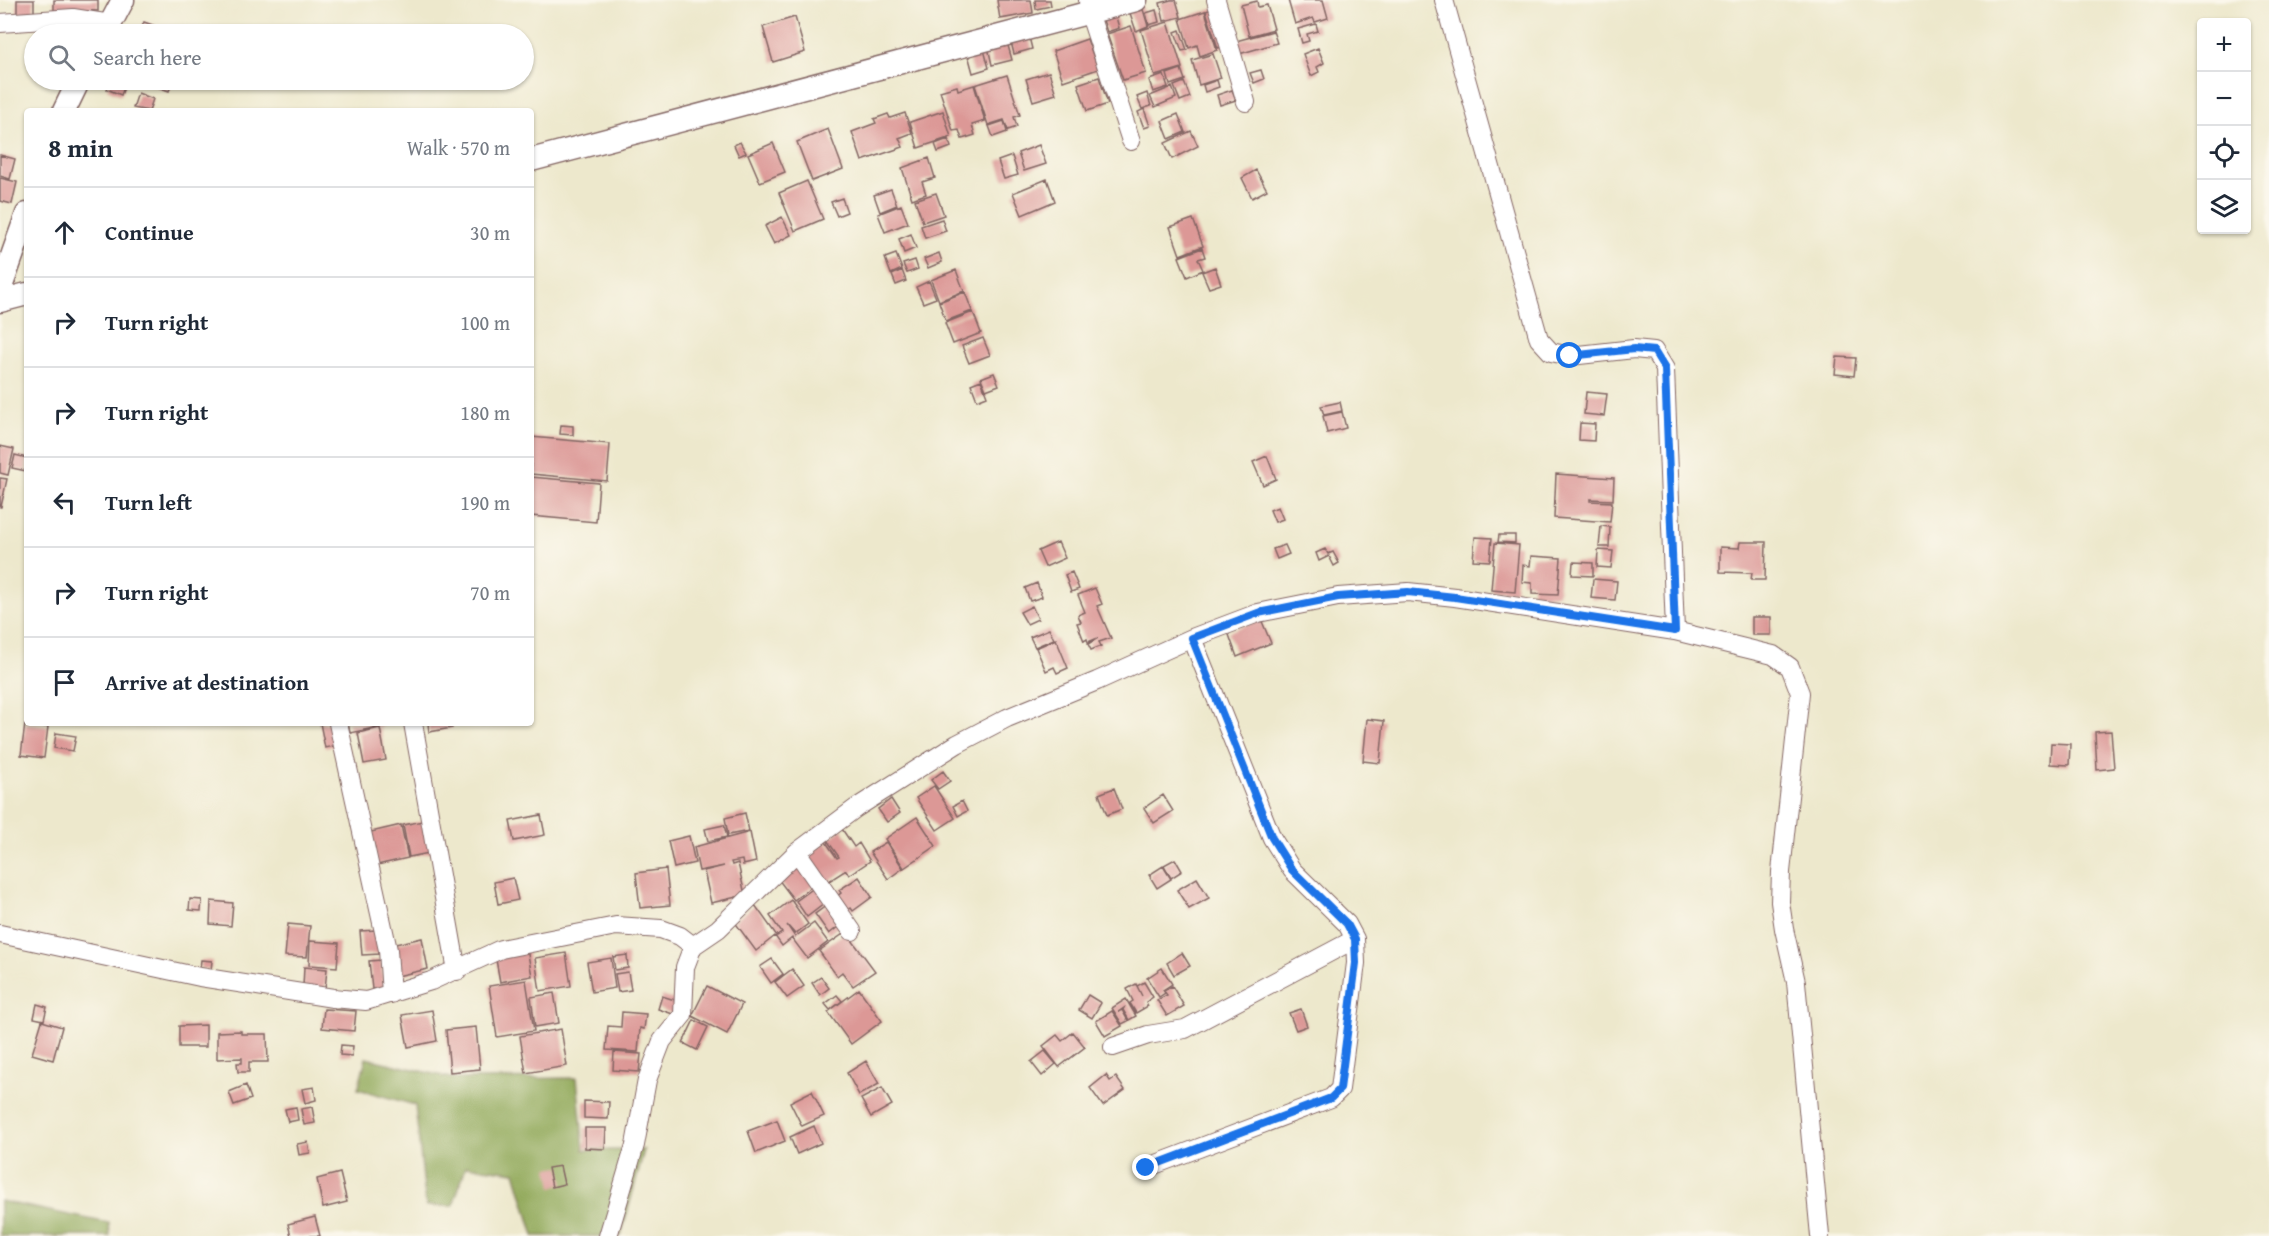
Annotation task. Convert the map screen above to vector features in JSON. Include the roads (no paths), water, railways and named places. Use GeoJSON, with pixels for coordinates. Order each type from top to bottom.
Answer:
{"type":"FeatureCollection","features":[{"type":"Feature","properties":{"kind":"street"},"geometry":{"type":"LineString","coordinates":[[111,24],[123,0]]}},
{"type":"Feature","properties":{"kind":"street"},"geometry":{"type":"LineString","coordinates":[[534,159],[1089,6],[1136,0]]}},
{"type":"Feature","properties":{"kind":"street"},"geometry":{"type":"LineString","coordinates":[[1216,0],[1246,102]]}},
{"type":"Feature","properties":{"kind":"street"},"geometry":{"type":"LineString","coordinates":[[1444,0],[1539,339],[1551,352],[1570,356],[1634,349],[1654,351],[1665,369],[1675,631]]}},
{"type":"Feature","properties":{"kind":"street"},"geometry":{"type":"LineString","coordinates":[[1089,6],[1131,141]]}},
{"type":"Feature","properties":{"kind":"street"},"geometry":{"type":"LineString","coordinates":[[0,23],[73,18],[92,24]]}},
{"type":"Feature","properties":{"kind":"street"},"geometry":{"type":"LineString","coordinates":[[65,108],[74,90]]}},
{"type":"Feature","properties":{"kind":"street"},"geometry":{"type":"LineString","coordinates":[[0,290],[24,222]]}},
{"type":"Feature","properties":{"kind":"street"},"geometry":{"type":"LineString","coordinates":[[0,301],[24,295]]}},
{"type":"Feature","properties":{"kind":"street"},"geometry":{"type":"LineString","coordinates":[[608,1236],[635,1145],[647,1080],[662,1041],[683,1015],[686,967],[693,946],[718,929],[797,852],[856,808],[957,744],[1007,718],[1192,638],[1258,613],[1338,597],[1408,592],[1455,597],[1675,631],[1773,655],[1790,667],[1800,693],[1781,872],[1780,902],[1796,982],[1820,1236]]}},
{"type":"Feature","properties":{"kind":"street"},"geometry":{"type":"LineString","coordinates":[[1146,1168],[1331,1098],[1340,1089],[1356,963],[1355,939],[1347,924],[1292,870],[1272,838],[1192,638]]}},
{"type":"Feature","properties":{"kind":"street"},"geometry":{"type":"LineString","coordinates":[[339,726],[388,950],[391,994]]}},
{"type":"Feature","properties":{"kind":"street"},"geometry":{"type":"LineString","coordinates":[[414,726],[457,970]]}},
{"type":"Feature","properties":{"kind":"street"},"geometry":{"type":"LineString","coordinates":[[797,852],[852,931]]}},
{"type":"Feature","properties":{"kind":"street"},"geometry":{"type":"LineString","coordinates":[[0,934],[200,977],[366,1001],[457,970],[501,949],[616,926],[661,929],[680,936],[693,946]]}},
{"type":"Feature","properties":{"kind":"street"},"geometry":{"type":"LineString","coordinates":[[1113,1047],[1148,1035],[1185,1029],[1355,939]]}}]}
